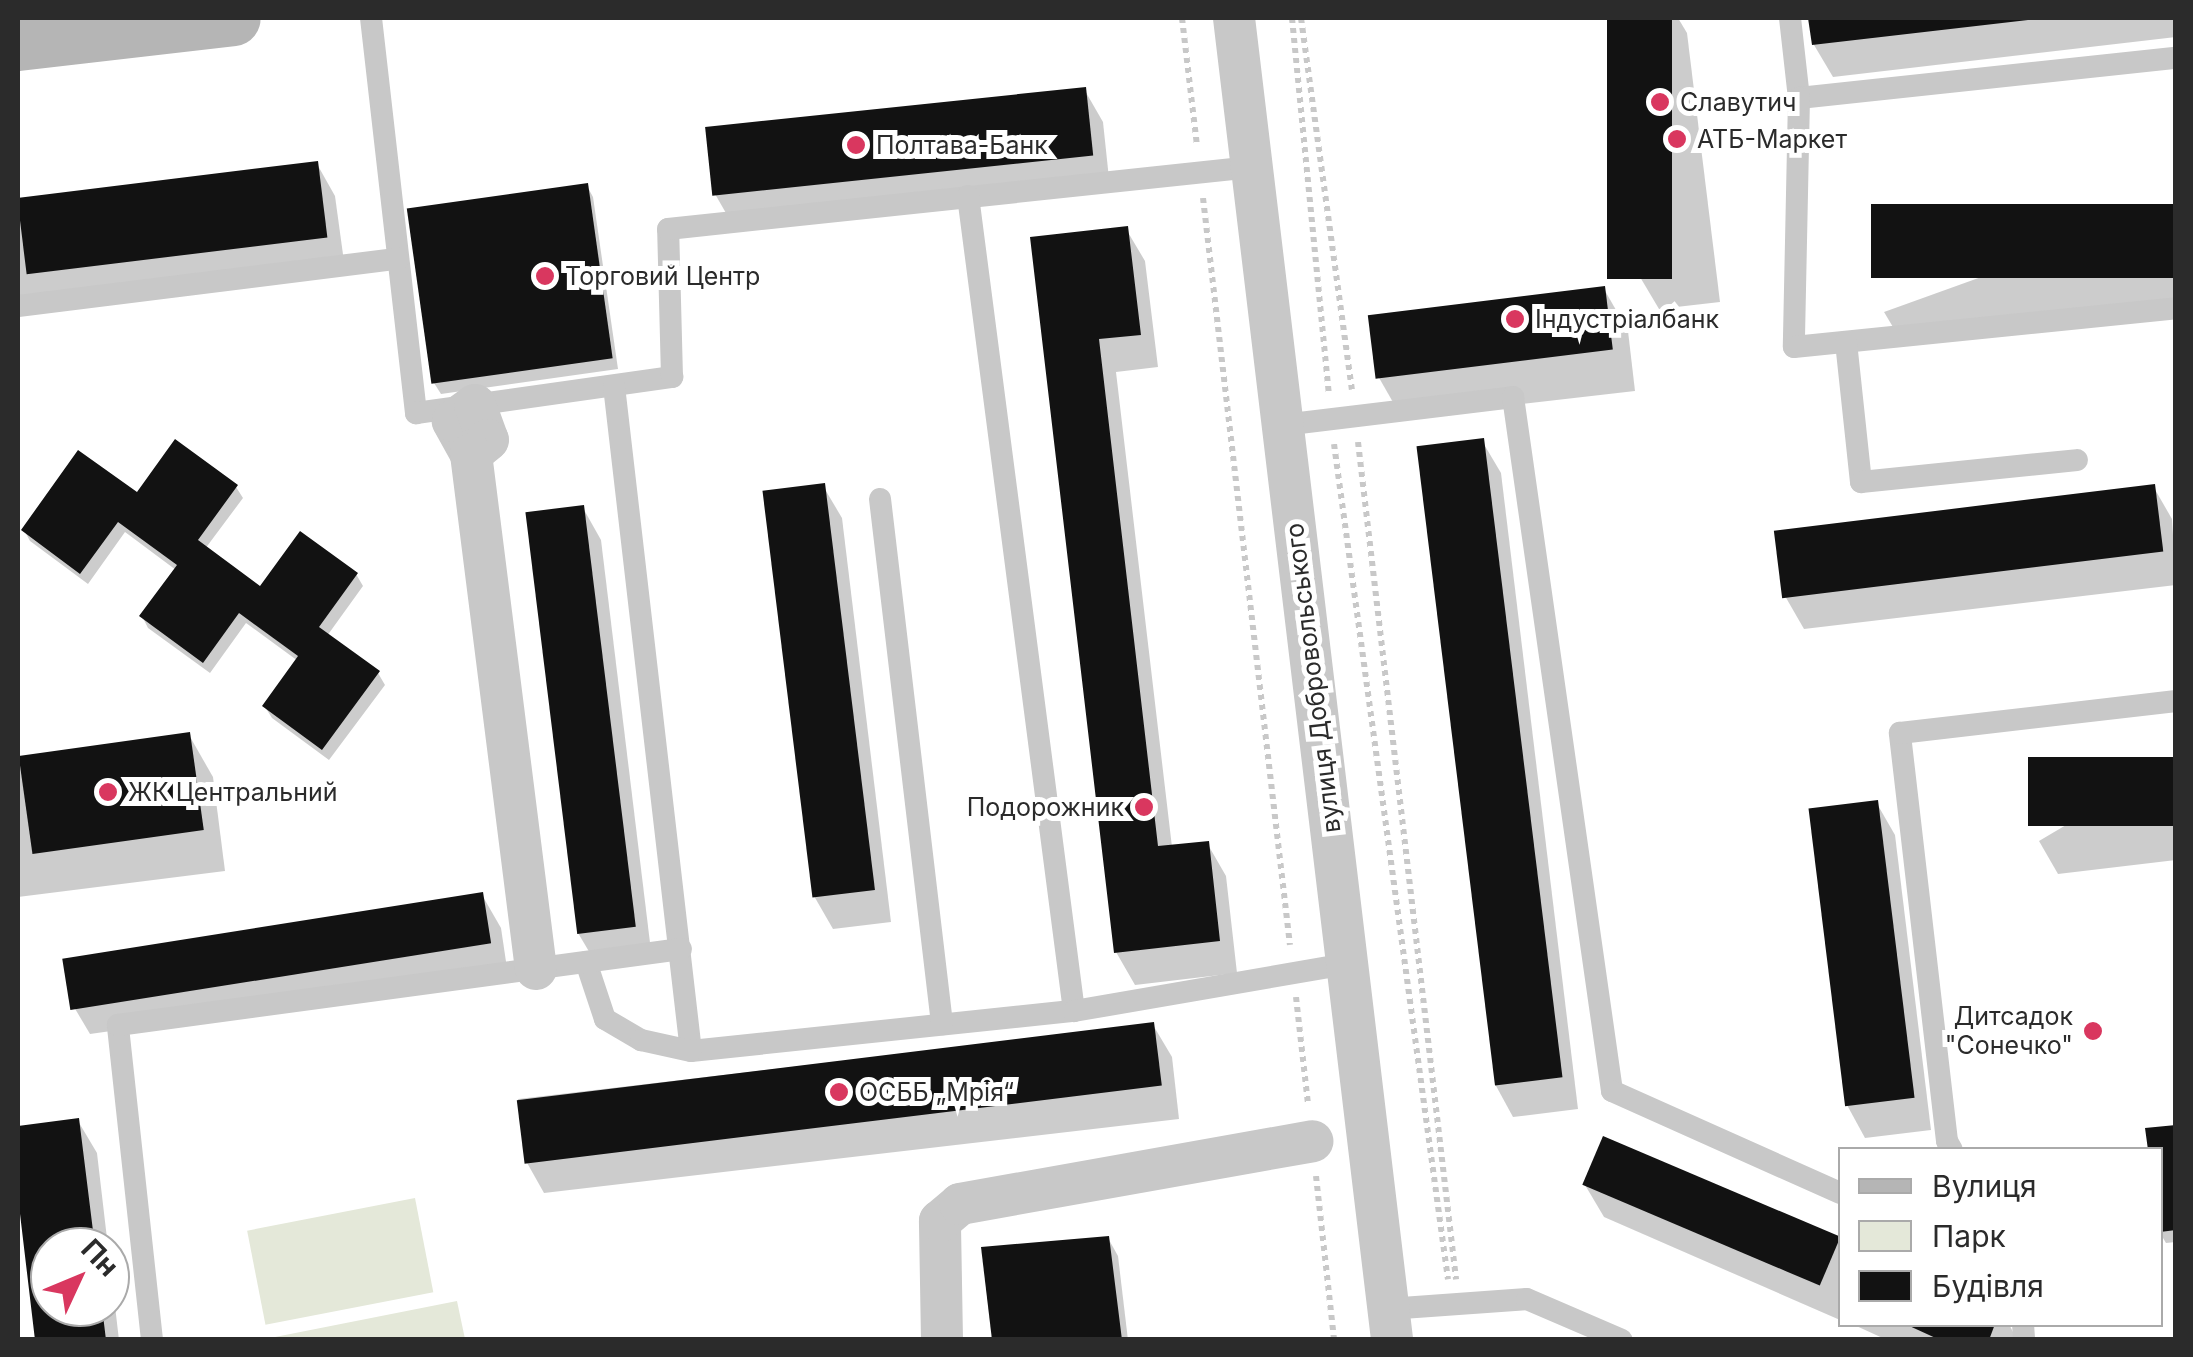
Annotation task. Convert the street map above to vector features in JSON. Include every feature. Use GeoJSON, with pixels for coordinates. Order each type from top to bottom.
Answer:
{"type":"FeatureCollection","features":[{"type":"Feature","properties":{"kind":"main road"},"geometry":{"type":"LineString","coordinates":[[18,43],[233,18]]}},
{"type":"Feature","properties":{"kind":"street","name":"вулиця Добровольського"},"geometry":{"type":"LineString","coordinates":[[1234,18],[1390,1324]]}},
{"type":"Feature","properties":{"kind":"street"},"geometry":{"type":"LineString","coordinates":[[475,405],[488,440],[471,454],[536,969]]}},
{"type":"Feature","properties":{"kind":"street"},"geometry":{"type":"LineString","coordinates":[[942,1340],[940,1221],[960,1204],[1312,1141]]}},
{"type":"Feature","properties":{"kind":"lane"},"geometry":{"type":"LineString","coordinates":[[371,18],[416,413],[672,376],[668,229],[1252,167]]}},
{"type":"Feature","properties":{"kind":"lane"},"geometry":{"type":"LineString","coordinates":[[1790,18],[1799,98],[1794,347],[2176,308]]}},
{"type":"Feature","properties":{"kind":"lane"},"geometry":{"type":"LineString","coordinates":[[1799,98],[2176,58]]}},
{"type":"Feature","properties":{"kind":"lane"},"geometry":{"type":"LineString","coordinates":[[968,196],[1074,1011]]}},
{"type":"Feature","properties":{"kind":"lane"},"geometry":{"type":"LineString","coordinates":[[18,306],[398,259]]}},
{"type":"Feature","properties":{"kind":"lane"},"geometry":{"type":"LineString","coordinates":[[1846,342],[1861,482],[2077,460]]}},
{"type":"Feature","properties":{"kind":"lane"},"geometry":{"type":"LineString","coordinates":[[614,386],[691,1052]]}},
{"type":"Feature","properties":{"kind":"lane"},"geometry":{"type":"LineString","coordinates":[[1283,425],[1513,397],[1612,1091],[1838,1192]]}},
{"type":"Feature","properties":{"kind":"lane"},"geometry":{"type":"LineString","coordinates":[[880,499],[942,1024]]}},
{"type":"Feature","properties":{"kind":"lane"},"geometry":{"type":"LineString","coordinates":[[1951,1147],[1900,733],[2176,702]]}},
{"type":"Feature","properties":{"kind":"lane"},"geometry":{"type":"LineString","coordinates":[[152,1340],[118,1025],[682,949]]}},
{"type":"Feature","properties":{"kind":"lane"},"geometry":{"type":"LineString","coordinates":[[586,962],[606,1019],[641,1040],[691,1052],[1074,1011],[1293,970],[1347,964]]}},
{"type":"Feature","properties":{"kind":"lane"},"geometry":{"type":"LineString","coordinates":[[1390,1324],[1455,1304],[1527,1299],[1622,1340]]}},
{"type":"Feature","properties":{"kind":"path"},"geometry":{"type":"LineString","coordinates":[[1182,18],[1334,1340]]}},
{"type":"Feature","properties":{"kind":"path"},"geometry":{"type":"LineString","coordinates":[[1292,18],[1455,1304]]}},
{"type":"Feature","properties":{"kind":"path"},"geometry":{"type":"LineString","coordinates":[[1301,18],[1343,418],[1455,1304]]}},
{"type":"Feature","properties":{"kind":"green space"},"geometry":{"type":"Polygon","coordinates":[[[415,1198],[433,1292],[265,1325],[247,1231],[415,1198]]]}},
{"type":"Feature","properties":{"kind":"green space"},"geometry":{"type":"Polygon","coordinates":[[[457,1301],[465,1339],[265,1339],[457,1301]]]}},
{"type":"Feature","properties":{"kind":"building"},"geometry":{"type":"Polygon","coordinates":[[[1607,18],[1672,18],[1672,279],[1607,279],[1607,18]]]}},
{"type":"Feature","properties":{"kind":"building"},"geometry":{"type":"Polygon","coordinates":[[[1808,18],[2028,18],[2028,20],[1812,45],[1808,18]]]}},
{"type":"Feature","properties":{"kind":"building"},"geometry":{"type":"Polygon","coordinates":[[[1086,87],[1093,156],[712,196],[705,127],[1086,87]]]}},
{"type":"Feature","properties":{"kind":"building"},"geometry":{"type":"Polygon","coordinates":[[[318,161],[327,237],[27,274],[18,198],[318,161]]]}},
{"type":"Feature","properties":{"kind":"building"},"geometry":{"type":"Polygon","coordinates":[[[588,183],[613,358],[431,384],[407,208],[588,183]]]}},
{"type":"Feature","properties":{"kind":"building"},"geometry":{"type":"Polygon","coordinates":[[[1871,204],[2176,204],[2176,278],[1871,278],[1871,204]]]}},
{"type":"Feature","properties":{"kind":"building"},"geometry":{"type":"Polygon","coordinates":[[[1128,226],[1141,335],[1099,339],[1158,846],[1209,841],[1220,941],[1114,953],[1030,237],[1128,226]]]}},
{"type":"Feature","properties":{"kind":"building"},"geometry":{"type":"Polygon","coordinates":[[[1605,286],[1613,350],[1376,379],[1368,315],[1605,286]]]}},
{"type":"Feature","properties":{"kind":"building"},"geometry":{"type":"Polygon","coordinates":[[[1484,438],[1562,1077],[1495,1085],[1417,446],[1484,438]]]}},
{"type":"Feature","properties":{"kind":"building"},"geometry":{"type":"Polygon","coordinates":[[[175,439],[238,485],[198,540],[260,586],[300,531],[358,573],[319,627],[380,671],[322,750],[262,706],[298,656],[239,613],[203,663],[139,616],[177,565],[118,522],[80,574],[21,530],[78,450],[137,492],[175,439]]]}},
{"type":"Feature","properties":{"kind":"building"},"geometry":{"type":"Polygon","coordinates":[[[825,483],[875,890],[812,898],[762,491],[825,483]]]}},
{"type":"Feature","properties":{"kind":"building"},"geometry":{"type":"Polygon","coordinates":[[[2155,484],[2163,551],[1782,598],[1774,531],[2155,484]]]}},
{"type":"Feature","properties":{"kind":"building"},"geometry":{"type":"Polygon","coordinates":[[[584,505],[636,927],[577,934],[525,512],[584,505]]]}},
{"type":"Feature","properties":{"kind":"building","name":"ЖК Центральний"},"geometry":{"type":"Polygon","coordinates":[[[190,732],[204,830],[32,854],[19,756],[190,732]]]}},
{"type":"Feature","properties":{"kind":"building"},"geometry":{"type":"Polygon","coordinates":[[[2028,757],[2176,757],[2176,826],[2028,826],[2028,757]]]}},
{"type":"Feature","properties":{"kind":"building"},"geometry":{"type":"Polygon","coordinates":[[[1878,800],[1915,1098],[1845,1106],[1809,809],[1878,800]]]}},
{"type":"Feature","properties":{"kind":"building"},"geometry":{"type":"Polygon","coordinates":[[[483,892],[491,943],[70,1010],[62,959],[483,892]]]}},
{"type":"Feature","properties":{"kind":"building","name":"ОСББ „Мрія“"},"geometry":{"type":"Polygon","coordinates":[[[1154,1022],[1162,1086],[525,1164],[517,1100],[1154,1022]]]}},
{"type":"Feature","properties":{"kind":"building"},"geometry":{"type":"Polygon","coordinates":[[[79,1118],[93,1227],[30,1227],[30,1298],[18,1197],[18,1126],[79,1118]]]}},
{"type":"Feature","properties":{"kind":"building"},"geometry":{"type":"Polygon","coordinates":[[[2176,1125],[2176,1230],[2163,1232],[2163,1147],[2148,1147],[2145,1128],[2176,1125]]]}},
{"type":"Feature","properties":{"kind":"building"},"geometry":{"type":"Polygon","coordinates":[[[1603,1136],[1838,1236],[1838,1243],[1820,1286],[1582,1185],[1603,1136]]]}},
{"type":"Feature","properties":{"kind":"building"},"geometry":{"type":"Polygon","coordinates":[[[1109,1236],[1122,1340],[992,1340],[981,1247],[1109,1236]]]}},
{"type":"Feature","properties":{"kind":"building"},"geometry":{"type":"Polygon","coordinates":[[[33,1327],[104,1327],[106,1340],[35,1340],[33,1327]]]}},
{"type":"Feature","properties":{"kind":"building"},"geometry":{"type":"Polygon","coordinates":[[[1912,1327],[1994,1327],[1989,1340],[1940,1340],[1912,1327]]]}},
{"type":"Feature","properties":{"kind":"place","name":"Славутич"},"geometry":{"type":"Point","coordinates":[1660,102]}},
{"type":"Feature","properties":{"kind":"place","name":"АТБ-Маркет"},"geometry":{"type":"Point","coordinates":[1677,139]}},
{"type":"Feature","properties":{"kind":"place","name":"Полтава-Банк"},"geometry":{"type":"Point","coordinates":[856,145]}},
{"type":"Feature","properties":{"kind":"place","name":"Торговий Центр"},"geometry":{"type":"Point","coordinates":[545,276]}},
{"type":"Feature","properties":{"kind":"place","name":"Індустріалбанк"},"geometry":{"type":"Point","coordinates":[1515,319]}},
{"type":"Feature","properties":{"kind":"place","name":"ЖК Центральний"},"geometry":{"type":"Point","coordinates":[108,792]}},
{"type":"Feature","properties":{"kind":"place","name":"Подорожник"},"geometry":{"type":"Point","coordinates":[1144,807]}},
{"type":"Feature","properties":{"kind":"place","name":"Дитсадок \"Сонечко\""},"geometry":{"type":"Point","coordinates":[2093,1031]}},
{"type":"Feature","properties":{"kind":"place","name":"ОСББ „Мрія“"},"geometry":{"type":"Point","coordinates":[839,1092]}}]}
